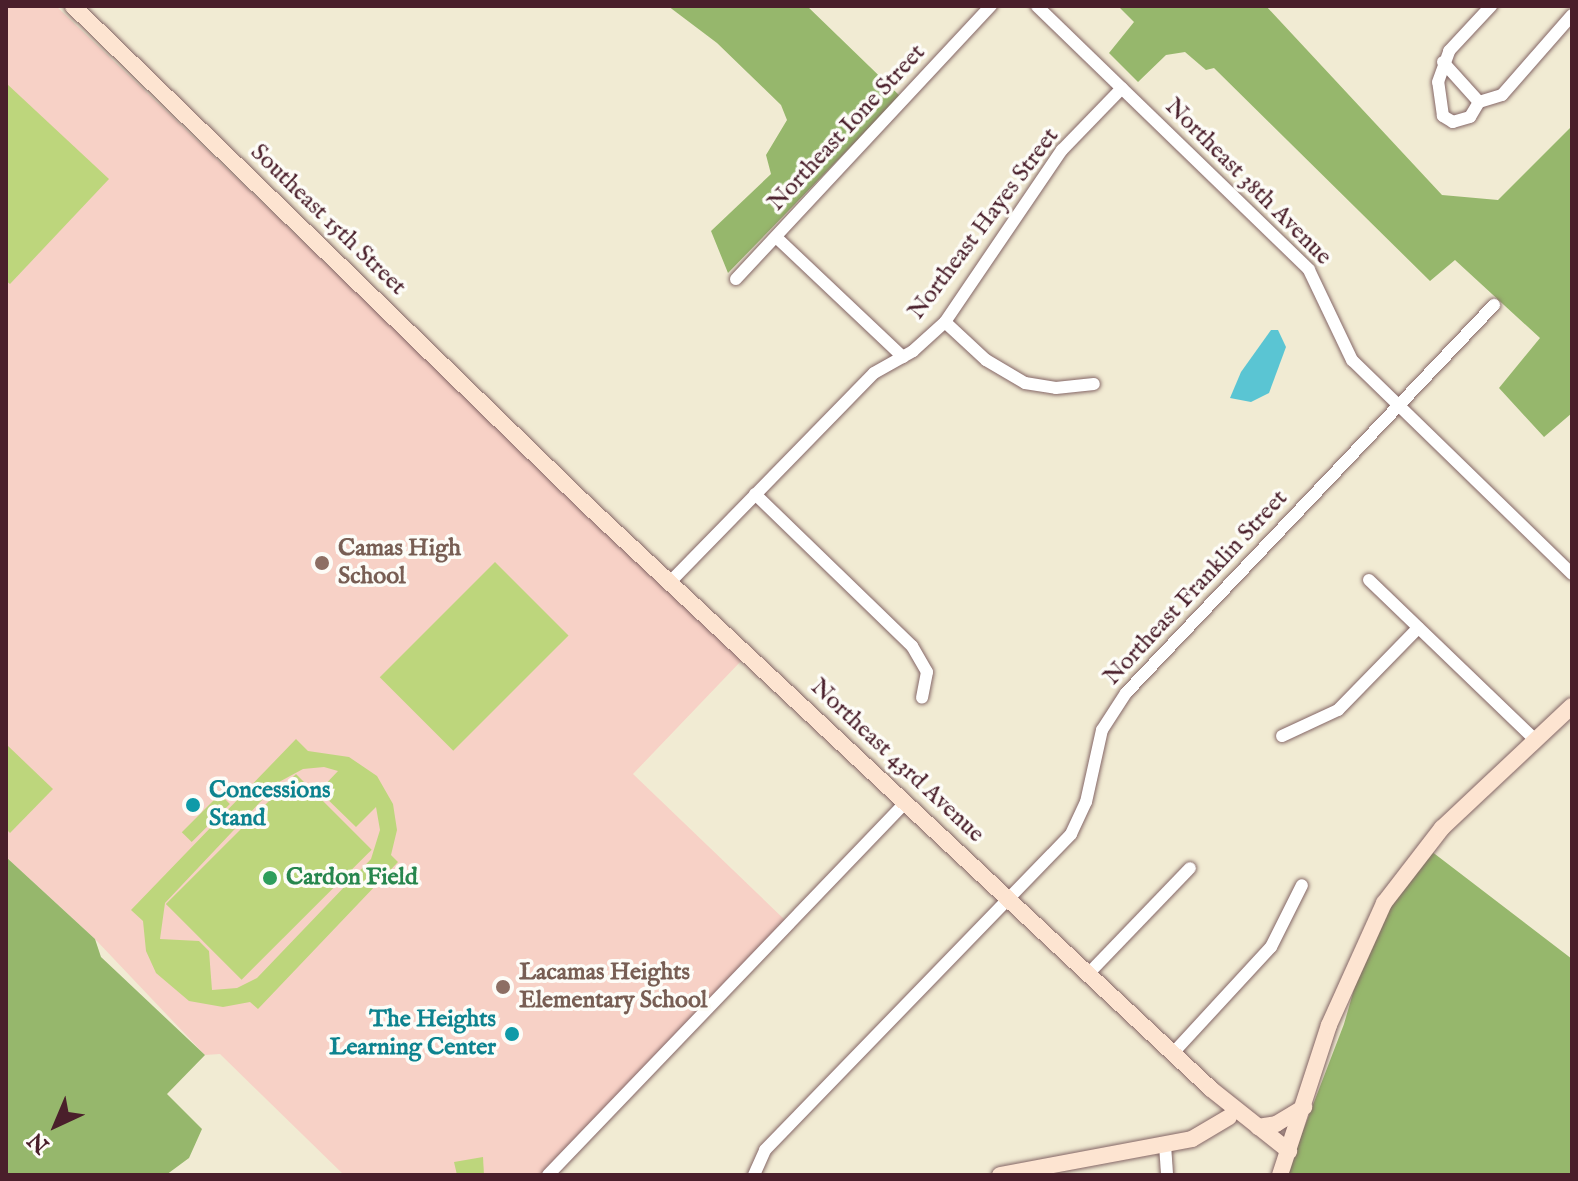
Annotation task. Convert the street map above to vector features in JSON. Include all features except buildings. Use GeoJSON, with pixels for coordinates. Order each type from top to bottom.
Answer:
{"type":"FeatureCollection","features":[{"type":"Feature","properties":{"kind":"street","name":"Southeast 15th Street"},"geometry":{"type":"LineString","coordinates":[[73,6],[90,13],[550,469]]}},
{"type":"Feature","properties":{"kind":"street","name":"Northeast Ione Street"},"geometry":{"type":"LineString","coordinates":[[736,279],[991,6]]}},
{"type":"Feature","properties":{"kind":"street","name":"Northeast 38th Avenue"},"geometry":{"type":"LineString","coordinates":[[1037,6],[1309,270],[1323,292],[1342,345],[1399,406],[1572,574]]}},
{"type":"Feature","properties":{"kind":"street"},"geometry":{"type":"LineString","coordinates":[[1491,6],[1443,62],[1438,82],[1443,116],[1463,121],[1479,102],[1502,95],[1572,15]]}},
{"type":"Feature","properties":{"kind":"street"},"geometry":{"type":"LineString","coordinates":[[1443,62],[1479,102]]}},
{"type":"Feature","properties":{"kind":"street","name":"Northeast Hayes Street"},"geometry":{"type":"LineString","coordinates":[[672,580],[874,373],[903,357],[945,322],[1062,150],[1122,88]]}},
{"type":"Feature","properties":{"kind":"street"},"geometry":{"type":"LineString","coordinates":[[776,237],[903,357]]}},
{"type":"Feature","properties":{"kind":"street","name":"Northeast Franklin Street"},"geometry":{"type":"LineString","coordinates":[[754,1175],[765,1150],[1071,834],[1086,802],[1102,730],[1126,693],[1494,305]]}},
{"type":"Feature","properties":{"kind":"street"},"geometry":{"type":"LineString","coordinates":[[945,322],[986,360],[1025,383],[1056,388],[1094,384]]}},
{"type":"Feature","properties":{"kind":"street","name":"Northeast 43rd Avenue"},"geometry":{"type":"LineString","coordinates":[[550,469],[672,580],[905,803],[1090,972],[1211,1089],[1289,1151]]}},
{"type":"Feature","properties":{"kind":"street"},"geometry":{"type":"LineString","coordinates":[[755,494],[912,646],[927,672],[922,698]]}},
{"type":"Feature","properties":{"kind":"street"},"geometry":{"type":"LineString","coordinates":[[1369,580],[1535,740]]}},
{"type":"Feature","properties":{"kind":"street"},"geometry":{"type":"LineString","coordinates":[[1282,736],[1338,710],[1418,628]]}},
{"type":"Feature","properties":{"kind":"street"},"geometry":{"type":"LineString","coordinates":[[1280,1175],[1329,1025],[1384,903],[1428,842],[1572,706]]}},
{"type":"Feature","properties":{"kind":"street"},"geometry":{"type":"LineString","coordinates":[[548,1175],[905,803]]}},
{"type":"Feature","properties":{"kind":"street"},"geometry":{"type":"LineString","coordinates":[[1090,972],[1190,868]]}},
{"type":"Feature","properties":{"kind":"street"},"geometry":{"type":"LineString","coordinates":[[1174,1052],[1271,947],[1302,885]]}},
{"type":"Feature","properties":{"kind":"street","name":"Northeast 43rd Avenue"},"geometry":{"type":"LineString","coordinates":[[1211,1089],[1229,1117],[1274,1149],[1289,1151]]}},
{"type":"Feature","properties":{"kind":"street"},"geometry":{"type":"LineString","coordinates":[[1258,1127],[1276,1124],[1304,1107]]}},
{"type":"Feature","properties":{"kind":"street"},"geometry":{"type":"LineString","coordinates":[[1000,1175],[1165,1145],[1202,1135],[1229,1117]]}},
{"type":"Feature","properties":{"kind":"street"},"geometry":{"type":"LineString","coordinates":[[1165,1145],[1167,1175]]}},
{"type":"Feature","properties":{"kind":"shaded area","name":"Camas High School"},"geometry":{"type":"Polygon","coordinates":[[[6,6],[56,6],[742,660],[633,774],[786,921],[544,1175],[344,1175],[220,1054],[205,1055],[95,939],[6,857],[6,6]]]}},
{"type":"Feature","properties":{"kind":"green space"},"geometry":{"type":"Polygon","coordinates":[[[668,6],[807,6],[900,96],[728,273],[711,231],[771,174],[766,155],[787,120],[781,105],[717,43],[668,6]]]}},
{"type":"Feature","properties":{"kind":"green space"},"geometry":{"type":"Polygon","coordinates":[[[1118,6],[1266,6],[1442,195],[1498,200],[1572,126],[1572,413],[1544,437],[1499,388],[1540,338],[1455,260],[1430,281],[1214,68],[1206,70],[1185,52],[1166,55],[1138,82],[1109,53],[1134,22],[1118,6]]]}},
{"type":"Feature","properties":{"kind":"green space"},"geometry":{"type":"Polygon","coordinates":[[[6,83],[109,179],[10,284],[6,281],[6,83]]]}},
{"type":"Feature","properties":{"kind":"green space"},"geometry":{"type":"Polygon","coordinates":[[[495,562],[569,636],[453,751],[380,677],[495,562]]]}},
{"type":"Feature","properties":{"kind":"green space"},"geometry":{"type":"Polygon","coordinates":[[[296,739],[308,751],[349,757],[377,776],[393,804],[397,830],[391,855],[398,862],[258,1009],[250,1002],[223,1007],[189,1001],[156,973],[146,951],[143,921],[131,910],[296,739]],[[324,767],[303,769],[279,782],[165,903],[160,939],[199,941],[209,951],[212,990],[237,988],[257,978],[371,859],[380,830],[376,807],[356,827],[319,791],[338,771],[324,767]]]}},
{"type":"Feature","properties":{"kind":"green space"},"geometry":{"type":"Polygon","coordinates":[[[6,744],[53,789],[10,833],[6,829],[6,744]]]}},
{"type":"Feature","properties":{"kind":"green space","name":"Cardon Field"},"geometry":{"type":"Polygon","coordinates":[[[296,774],[372,850],[242,980],[166,904],[296,774]]]}},
{"type":"Feature","properties":{"kind":"green space"},"geometry":{"type":"Polygon","coordinates":[[[220,794],[230,804],[192,842],[182,832],[220,794]]]}},
{"type":"Feature","properties":{"kind":"green space"},"geometry":{"type":"Polygon","coordinates":[[[1431,851],[1572,959],[1572,1175],[1286,1175],[1344,1024],[1363,958],[1388,904],[1431,851]]]}},
{"type":"Feature","properties":{"kind":"green space"},"geometry":{"type":"Polygon","coordinates":[[[6,857],[95,939],[101,957],[205,1055],[167,1094],[202,1129],[189,1158],[166,1175],[6,1175],[6,857]]]}},
{"type":"Feature","properties":{"kind":"green space"},"geometry":{"type":"Polygon","coordinates":[[[483,1157],[484,1175],[457,1175],[454,1162],[483,1157]]]}},
{"type":"Feature","properties":{"kind":"water"},"geometry":{"type":"Polygon","coordinates":[[[1271,330],[1278,330],[1286,347],[1269,393],[1251,402],[1230,398],[1241,372],[1271,330]]]}},
{"type":"Feature","properties":{"kind":"place","name":"Camas High School"},"geometry":{"type":"Point","coordinates":[322,563]}},
{"type":"Feature","properties":{"kind":"place","name":"Concessions Stand"},"geometry":{"type":"Point","coordinates":[193,805]}},
{"type":"Feature","properties":{"kind":"place","name":"Cardon Field"},"geometry":{"type":"Point","coordinates":[270,878]}},
{"type":"Feature","properties":{"kind":"place","name":"Lacamas Heights Elementary School"},"geometry":{"type":"Point","coordinates":[503,987]}},
{"type":"Feature","properties":{"kind":"place","name":"The Heights Learning Center"},"geometry":{"type":"Point","coordinates":[512,1034]}}]}
